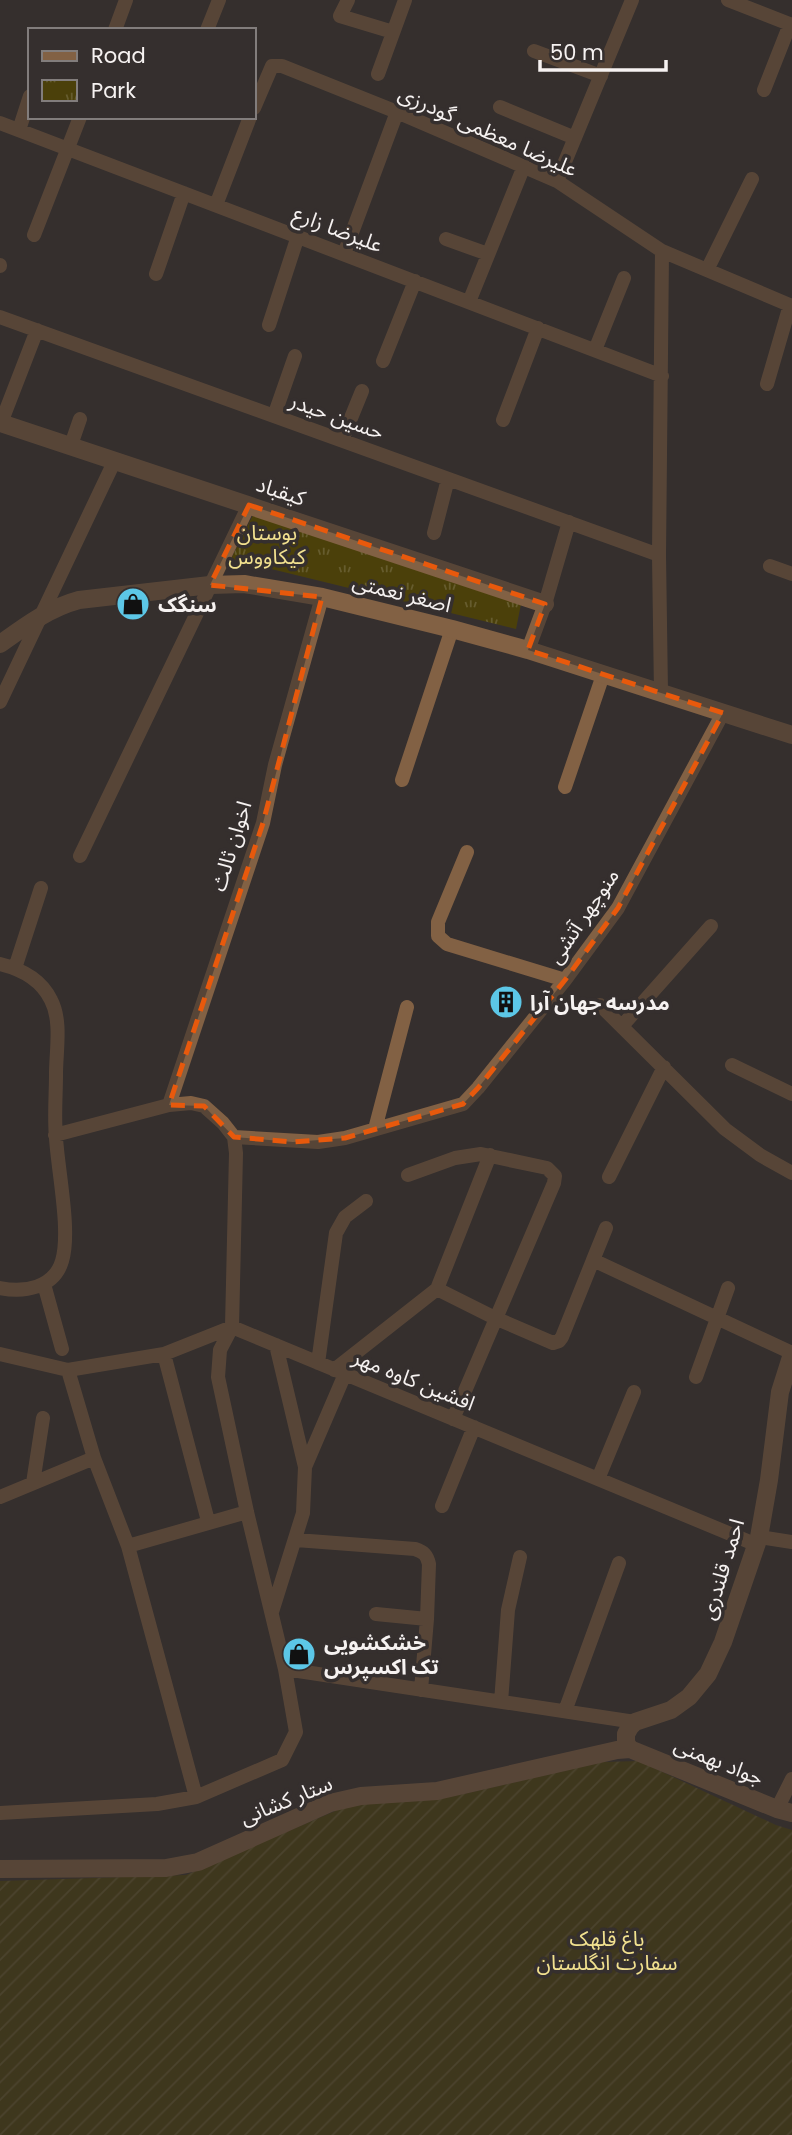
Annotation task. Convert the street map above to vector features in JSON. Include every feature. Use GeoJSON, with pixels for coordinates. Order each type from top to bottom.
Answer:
{"type":"FeatureCollection","features":[{"type":"Feature","properties":{"kind":"street"},"geometry":{"type":"LineString","coordinates":[[116,28],[126,0]]}},
{"type":"Feature","properties":{"kind":"street"},"geometry":{"type":"LineString","coordinates":[[208,28],[219,0]]}},
{"type":"Feature","properties":{"kind":"street"},"geometry":{"type":"LineString","coordinates":[[348,0],[340,16],[393,32]]}},
{"type":"Feature","properties":{"kind":"street"},"geometry":{"type":"LineString","coordinates":[[378,74],[405,0]]}},
{"type":"Feature","properties":{"kind":"street"},"geometry":{"type":"LineString","coordinates":[[557,181],[632,0]]}},
{"type":"Feature","properties":{"kind":"street"},"geometry":{"type":"LineString","coordinates":[[728,0],[791,24],[764,90]]}},
{"type":"Feature","properties":{"kind":"street"},"geometry":{"type":"LineString","coordinates":[[534,51],[601,76]]}},
{"type":"Feature","properties":{"kind":"street","name":"علیرضا معظمی گودرزی"},"geometry":{"type":"LineString","coordinates":[[256,103],[272,66],[282,66],[557,181],[662,250],[791,306]]}},
{"type":"Feature","properties":{"kind":"street"},"geometry":{"type":"LineString","coordinates":[[19,130],[28,102]]}},
{"type":"Feature","properties":{"kind":"street"},"geometry":{"type":"LineString","coordinates":[[500,107],[575,138]]}},
{"type":"Feature","properties":{"kind":"street"},"geometry":{"type":"LineString","coordinates":[[344,254],[397,112]]}},
{"type":"Feature","properties":{"kind":"street"},"geometry":{"type":"LineString","coordinates":[[34,235],[79,119]]}},
{"type":"Feature","properties":{"kind":"street"},"geometry":{"type":"LineString","coordinates":[[216,205],[249,119]]}},
{"type":"Feature","properties":{"kind":"street","name":"علیرضا زارع"},"geometry":{"type":"LineString","coordinates":[[0,123],[662,376]]}},
{"type":"Feature","properties":{"kind":"street"},"geometry":{"type":"LineString","coordinates":[[469,302],[524,166]]}},
{"type":"Feature","properties":{"kind":"street"},"geometry":{"type":"LineString","coordinates":[[707,270],[752,179]]}},
{"type":"Feature","properties":{"kind":"street"},"geometry":{"type":"LineString","coordinates":[[156,274],[184,193]]}},
{"type":"Feature","properties":{"kind":"street"},"geometry":{"type":"LineString","coordinates":[[269,325],[298,236]]}},
{"type":"Feature","properties":{"kind":"street"},"geometry":{"type":"LineString","coordinates":[[446,239],[488,254]]}},
{"type":"Feature","properties":{"kind":"street"},"geometry":{"type":"LineString","coordinates":[[662,250],[659,555],[662,693]]}},
{"type":"Feature","properties":{"kind":"street"},"geometry":{"type":"LineString","coordinates":[[595,350],[624,278]]}},
{"type":"Feature","properties":{"kind":"street"},"geometry":{"type":"LineString","coordinates":[[383,361],[415,281]]}},
{"type":"Feature","properties":{"kind":"street"},"geometry":{"type":"LineString","coordinates":[[767,384],[791,306]]}},
{"type":"Feature","properties":{"kind":"street","name":"حسین حیدر"},"geometry":{"type":"LineString","coordinates":[[0,317],[659,555]]}},
{"type":"Feature","properties":{"kind":"street"},"geometry":{"type":"LineString","coordinates":[[503,420],[538,328]]}},
{"type":"Feature","properties":{"kind":"street"},"geometry":{"type":"LineString","coordinates":[[0,424],[37,330]]}},
{"type":"Feature","properties":{"kind":"street"},"geometry":{"type":"LineString","coordinates":[[274,416],[295,356]]}},
{"type":"Feature","properties":{"kind":"street"},"geometry":{"type":"LineString","coordinates":[[342,440],[362,391]]}},
{"type":"Feature","properties":{"kind":"street"},"geometry":{"type":"LineString","coordinates":[[71,445],[80,419]]}},
{"type":"Feature","properties":{"kind":"street","name":"کیقباد"},"geometry":{"type":"LineString","coordinates":[[0,424],[71,445],[545,604]]}},
{"type":"Feature","properties":{"kind":"street"},"geometry":{"type":"LineString","coordinates":[[0,702],[115,460]]}},
{"type":"Feature","properties":{"kind":"street"},"geometry":{"type":"LineString","coordinates":[[434,533],[448,479]]}},
{"type":"Feature","properties":{"kind":"street"},"geometry":{"type":"LineString","coordinates":[[80,856],[249,505]]}},
{"type":"Feature","properties":{"kind":"street"},"geometry":{"type":"LineString","coordinates":[[528,650],[545,604],[569,522]]}},
{"type":"Feature","properties":{"kind":"street"},"geometry":{"type":"LineString","coordinates":[[770,566],[792,574]]}},
{"type":"Feature","properties":{"kind":"street","name":"اصغر نعمتی"},"geometry":{"type":"LineString","coordinates":[[0,644],[41,615],[62,604],[79,600],[210,585],[258,586],[322,597],[528,650],[792,735]]}},
{"type":"Feature","properties":{"kind":"street","name":"اخوان ثالث"},"geometry":{"type":"LineString","coordinates":[[169,1105],[262,822],[275,765],[322,597]]}},
{"type":"Feature","properties":{"kind":"street"},"geometry":{"type":"LineString","coordinates":[[402,780],[452,629]]}},
{"type":"Feature","properties":{"kind":"street"},"geometry":{"type":"LineString","coordinates":[[565,787],[603,675]]}},
{"type":"Feature","properties":{"kind":"street","name":"منوچهر آتشی"},"geometry":{"type":"LineString","coordinates":[[233,1137],[318,1142],[345,1138],[463,1104],[565,980],[618,908],[723,712]]}},
{"type":"Feature","properties":{"kind":"street"},"geometry":{"type":"LineString","coordinates":[[467,852],[438,922],[438,936],[447,944],[565,980]]}},
{"type":"Feature","properties":{"kind":"street"},"geometry":{"type":"LineString","coordinates":[[15,968],[41,888]]}},
{"type":"Feature","properties":{"kind":"street"},"geometry":{"type":"LineString","coordinates":[[622,1026],[710,926]]}},
{"type":"Feature","properties":{"kind":"street"},"geometry":{"type":"LineString","coordinates":[[0,964],[15,968],[37,981],[51,1000],[57,1024],[55,1135],[66,1236],[62,1263],[44,1284],[29,1291],[0,1288]]}},
{"type":"Feature","properties":{"kind":"street"},"geometry":{"type":"LineString","coordinates":[[600,1005],[725,1129],[760,1155],[792,1173]]}},
{"type":"Feature","properties":{"kind":"street"},"geometry":{"type":"LineString","coordinates":[[375,1129],[407,1007]]}},
{"type":"Feature","properties":{"kind":"street"},"geometry":{"type":"LineString","coordinates":[[732,1065],[792,1094]]}},
{"type":"Feature","properties":{"kind":"street"},"geometry":{"type":"LineString","coordinates":[[610,1177],[664,1067]]}},
{"type":"Feature","properties":{"kind":"street"},"geometry":{"type":"LineString","coordinates":[[0,1813],[157,1804],[195,1797],[282,1760],[296,1732],[285,1669],[218,1377],[219,1350],[232,1327],[236,1153],[233,1137],[223,1123],[204,1106],[191,1102],[169,1105],[55,1135]]}},
{"type":"Feature","properties":{"kind":"street"},"geometry":{"type":"LineString","coordinates":[[408,1175],[455,1158],[490,1155],[547,1168],[555,1177],[453,1419]]}},
{"type":"Feature","properties":{"kind":"street"},"geometry":{"type":"LineString","coordinates":[[305,1467],[340,1372],[436,1289],[490,1155]]}},
{"type":"Feature","properties":{"kind":"street"},"geometry":{"type":"LineString","coordinates":[[318,1363],[336,1233],[345,1217],[366,1201]]}},
{"type":"Feature","properties":{"kind":"street"},"geometry":{"type":"LineString","coordinates":[[436,1289],[546,1342],[559,1341],[606,1228]]}},
{"type":"Feature","properties":{"kind":"street"},"geometry":{"type":"LineString","coordinates":[[593,1260],[717,1319],[791,1360]]}},
{"type":"Feature","properties":{"kind":"street"},"geometry":{"type":"LineString","coordinates":[[44,1284],[62,1349]]}},
{"type":"Feature","properties":{"kind":"street"},"geometry":{"type":"LineString","coordinates":[[696,1377],[727,1288]]}},
{"type":"Feature","properties":{"kind":"street"},"geometry":{"type":"LineString","coordinates":[[0,1354],[68,1370],[164,1354],[232,1327]]}},
{"type":"Feature","properties":{"kind":"street","name":"افشین کاوه مهر"},"geometry":{"type":"LineString","coordinates":[[232,1327],[597,1479],[758,1541],[792,1542]]}},
{"type":"Feature","properties":{"kind":"street"},"geometry":{"type":"LineString","coordinates":[[272,1614],[303,1513],[305,1467],[276,1345]]}},
{"type":"Feature","properties":{"kind":"street"},"geometry":{"type":"LineString","coordinates":[[164,1354],[208,1521]]}},
{"type":"Feature","properties":{"kind":"street","name":"احمد قلندری"},"geometry":{"type":"LineString","coordinates":[[635,1722],[671,1710],[690,1697],[708,1674],[723,1642],[758,1541],[780,1392],[791,1360]]}},
{"type":"Feature","properties":{"kind":"street"},"geometry":{"type":"LineString","coordinates":[[68,1370],[94,1458],[128,1546],[195,1797]]}},
{"type":"Feature","properties":{"kind":"street"},"geometry":{"type":"LineString","coordinates":[[597,1479],[634,1392]]}},
{"type":"Feature","properties":{"kind":"street"},"geometry":{"type":"LineString","coordinates":[[33,1483],[43,1418]]}},
{"type":"Feature","properties":{"kind":"street"},"geometry":{"type":"LineString","coordinates":[[442,1506],[474,1427]]}},
{"type":"Feature","properties":{"kind":"street"},"geometry":{"type":"LineString","coordinates":[[0,1497],[94,1458]]}},
{"type":"Feature","properties":{"kind":"street"},"geometry":{"type":"LineString","coordinates":[[128,1546],[247,1512]]}},
{"type":"Feature","properties":{"kind":"street"},"geometry":{"type":"LineString","coordinates":[[296,1540],[415,1549],[423,1552],[429,1564],[421,1689]]}},
{"type":"Feature","properties":{"kind":"street"},"geometry":{"type":"LineString","coordinates":[[501,1702],[508,1610],[520,1557]]}},
{"type":"Feature","properties":{"kind":"street"},"geometry":{"type":"LineString","coordinates":[[565,1712],[619,1563]]}},
{"type":"Feature","properties":{"kind":"street"},"geometry":{"type":"LineString","coordinates":[[376,1614],[427,1619]]}},
{"type":"Feature","properties":{"kind":"street"},"geometry":{"type":"LineString","coordinates":[[285,1669],[635,1722]]}},
{"type":"Feature","properties":{"kind":"street"},"geometry":{"type":"LineString","coordinates":[[630,1749],[626,1743],[626,1734],[635,1722]]}},
{"type":"Feature","properties":{"kind":"street","name":"جواد بهمنی"},"geometry":{"type":"LineString","coordinates":[[630,1749],[785,1811]]}},
{"type":"Feature","properties":{"kind":"street","name":"ستار کشانی"},"geometry":{"type":"LineString","coordinates":[[0,1869],[166,1868],[198,1862],[330,1803],[361,1796],[438,1791],[630,1749]]}},
{"type":"Feature","properties":{"kind":"street"},"geometry":{"type":"LineString","coordinates":[[785,1811],[792,1779]]}},
{"type":"Feature","properties":{"kind":"highlighted area"},"geometry":{"type":"Polygon","coordinates":[[[249,505],[545,604],[528,650],[723,713],[618,908],[565,980],[478,1088],[463,1104],[443,1111],[345,1138],[293,1142],[234,1137],[204,1106],[169,1105],[263,823],[322,597],[210,585],[249,505]]]}},
{"type":"Feature","properties":{"kind":"green space","name":"بوستان کیکاووس"},"geometry":{"type":"Polygon","coordinates":[[[253,515],[521,604],[516,629],[231,559],[253,515]]]}},
{"type":"Feature","properties":{"kind":"green space","name":"باغ قلهک سفارت انگلستان"},"geometry":{"type":"Polygon","coordinates":[[[639,1761],[792,1830],[792,2135],[0,2135],[0,1881],[186,1875],[349,1805],[463,1794],[602,1762],[639,1761]]]}},
{"type":"Feature","properties":{"kind":"place","name":"سنگک"},"geometry":{"type":"Point","coordinates":[133,604]}},
{"type":"Feature","properties":{"kind":"place","name":"مدرسه جهان آرا"},"geometry":{"type":"Point","coordinates":[506,1002]}},
{"type":"Feature","properties":{"kind":"place","name":"خشکشویی تک اکسپرس"},"geometry":{"type":"Point","coordinates":[299,1654]}}]}
